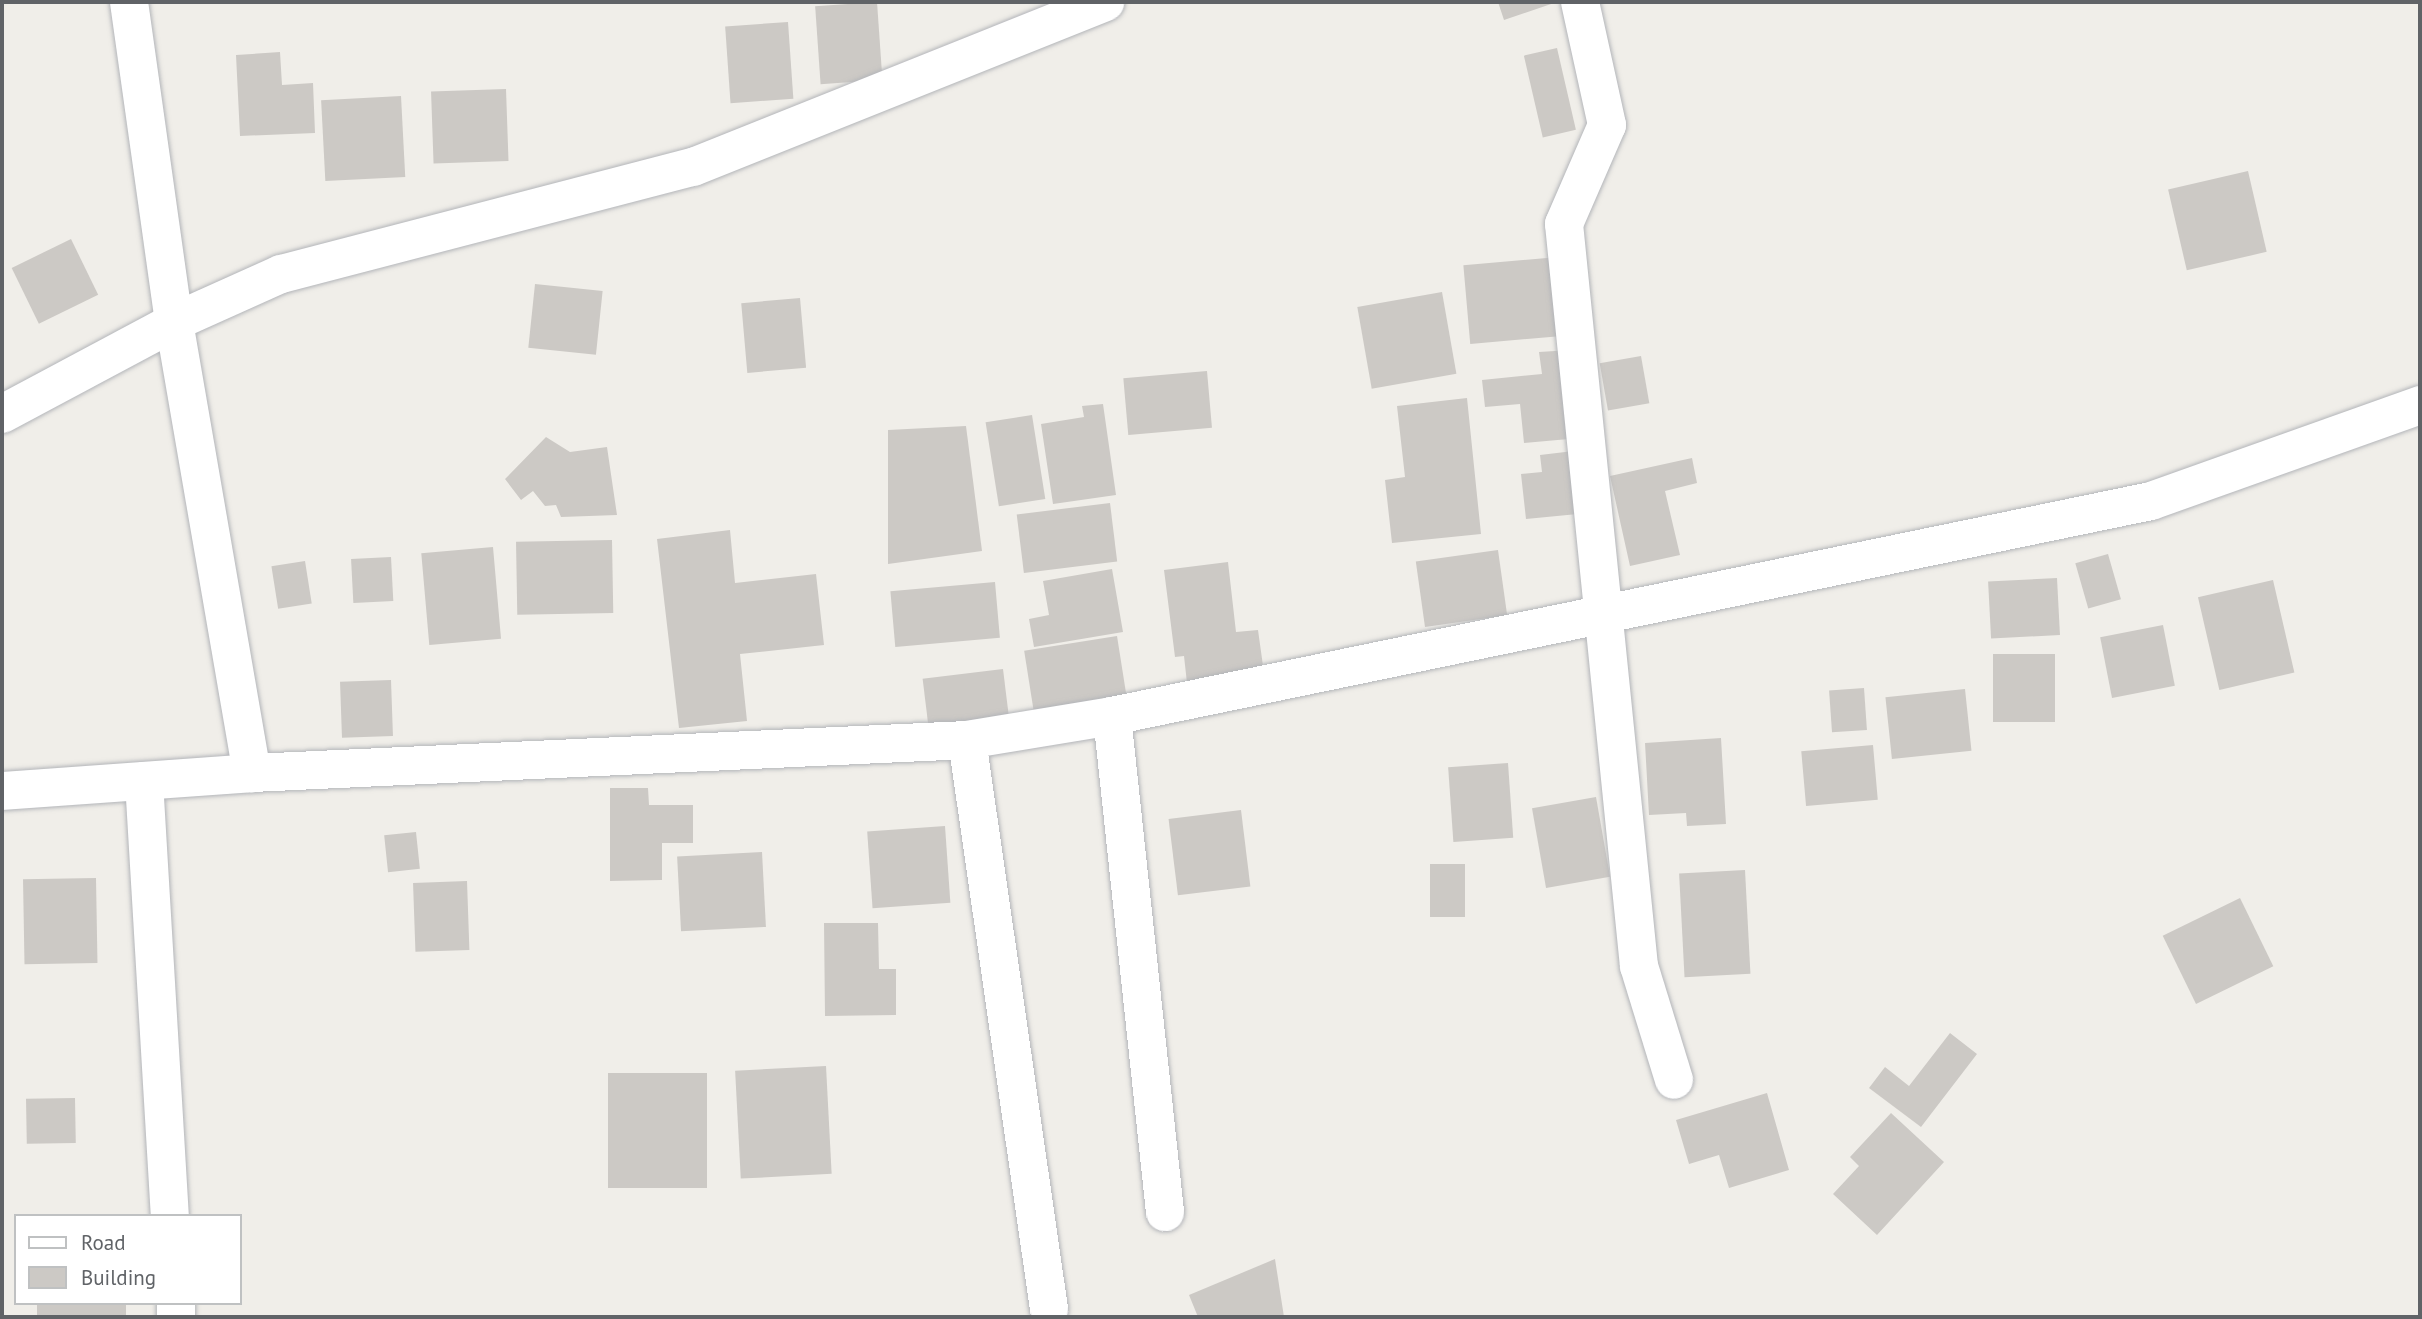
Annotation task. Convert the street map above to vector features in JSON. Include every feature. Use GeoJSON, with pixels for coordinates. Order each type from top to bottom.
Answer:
{"type":"FeatureCollection","features":[{"type":"Feature","properties":{"kind":"street"},"geometry":{"type":"LineString","coordinates":[[129,2],[174,322],[252,773]]}},
{"type":"Feature","properties":{"kind":"street"},"geometry":{"type":"LineString","coordinates":[[2,414],[174,322],[281,274],[693,167],[1105,2]]}},
{"type":"Feature","properties":{"kind":"street"},"geometry":{"type":"LineString","coordinates":[[1580,2],[1607,125],[1564,224],[1639,967],[1674,1080]]}},
{"type":"Feature","properties":{"kind":"street"},"geometry":{"type":"LineString","coordinates":[[2,791],[252,773],[967,740],[1112,716],[2151,501],[2420,405]]}},
{"type":"Feature","properties":{"kind":"street"},"geometry":{"type":"LineString","coordinates":[[1112,716],[1165,1212]]}},
{"type":"Feature","properties":{"kind":"street"},"geometry":{"type":"LineString","coordinates":[[967,740],[1049,1310]]}},
{"type":"Feature","properties":{"kind":"street"},"geometry":{"type":"LineString","coordinates":[[144,781],[170,1214]]}},
{"type":"Feature","properties":{"kind":"building"},"geometry":{"type":"Polygon","coordinates":[[[877,2],[882,80],[821,84],[815,6],[877,2]]]}},
{"type":"Feature","properties":{"kind":"building"},"geometry":{"type":"Polygon","coordinates":[[[1498,2],[1557,2],[1504,20],[1498,2]]]}},
{"type":"Feature","properties":{"kind":"building"},"geometry":{"type":"Polygon","coordinates":[[[788,22],[793,99],[731,103],[725,26],[788,22]]]}},
{"type":"Feature","properties":{"kind":"building"},"geometry":{"type":"Polygon","coordinates":[[[1557,48],[1576,130],[1543,137],[1524,56],[1557,48]]]}},
{"type":"Feature","properties":{"kind":"building"},"geometry":{"type":"Polygon","coordinates":[[[280,52],[282,85],[313,83],[315,133],[240,136],[236,55],[280,52]]]}},
{"type":"Feature","properties":{"kind":"building"},"geometry":{"type":"Polygon","coordinates":[[[506,89],[509,161],[434,164],[431,92],[506,89]]]}},
{"type":"Feature","properties":{"kind":"building"},"geometry":{"type":"Polygon","coordinates":[[[401,96],[405,177],[325,181],[321,100],[401,96]]]}},
{"type":"Feature","properties":{"kind":"building"},"geometry":{"type":"Polygon","coordinates":[[[2248,171],[2267,252],[2187,270],[2168,189],[2248,171]]]}},
{"type":"Feature","properties":{"kind":"building"},"geometry":{"type":"Polygon","coordinates":[[[71,239],[98,295],[39,324],[12,268],[71,239]]]}},
{"type":"Feature","properties":{"kind":"building"},"geometry":{"type":"Polygon","coordinates":[[[1558,257],[1565,336],[1470,344],[1463,265],[1558,257]]]}},
{"type":"Feature","properties":{"kind":"building"},"geometry":{"type":"Polygon","coordinates":[[[535,284],[603,291],[596,355],[528,348],[535,284]]]}},
{"type":"Feature","properties":{"kind":"building"},"geometry":{"type":"Polygon","coordinates":[[[1442,292],[1456,374],[1372,389],[1357,307],[1442,292]]]}},
{"type":"Feature","properties":{"kind":"building"},"geometry":{"type":"Polygon","coordinates":[[[800,298],[806,368],[747,373],[741,303],[800,298]]]}},
{"type":"Feature","properties":{"kind":"building"},"geometry":{"type":"Polygon","coordinates":[[[1571,350],[1580,438],[1524,443],[1520,404],[1485,407],[1482,380],[1542,374],[1539,352],[1571,350]]]}},
{"type":"Feature","properties":{"kind":"building"},"geometry":{"type":"Polygon","coordinates":[[[1641,356],[1649,403],[1608,411],[1600,363],[1641,356]]]}},
{"type":"Feature","properties":{"kind":"building"},"geometry":{"type":"Polygon","coordinates":[[[1207,371],[1212,428],[1128,435],[1123,378],[1207,371]]]}},
{"type":"Feature","properties":{"kind":"building"},"geometry":{"type":"Polygon","coordinates":[[[1467,398],[1481,534],[1392,543],[1385,480],[1405,477],[1397,406],[1467,398]]]}},
{"type":"Feature","properties":{"kind":"building"},"geometry":{"type":"Polygon","coordinates":[[[1103,404],[1116,495],[1053,504],[1041,424],[1084,417],[1082,406],[1103,404]]]}},
{"type":"Feature","properties":{"kind":"building"},"geometry":{"type":"Polygon","coordinates":[[[1032,415],[1045,499],[999,506],[986,422],[1032,415]]]}},
{"type":"Feature","properties":{"kind":"building"},"geometry":{"type":"Polygon","coordinates":[[[966,426],[982,551],[888,564],[888,430],[966,426]]]}},
{"type":"Feature","properties":{"kind":"building"},"geometry":{"type":"Polygon","coordinates":[[[546,437],[570,452],[607,447],[617,515],[561,517],[556,505],[545,506],[533,491],[521,500],[505,479],[546,437]]]}},
{"type":"Feature","properties":{"kind":"building"},"geometry":{"type":"Polygon","coordinates":[[[1582,450],[1588,513],[1526,519],[1521,474],[1542,472],[1540,455],[1582,450]]]}},
{"type":"Feature","properties":{"kind":"building"},"geometry":{"type":"Polygon","coordinates":[[[1692,458],[1697,483],[1665,491],[1680,555],[1630,566],[1610,476],[1692,458]]]}},
{"type":"Feature","properties":{"kind":"building"},"geometry":{"type":"Polygon","coordinates":[[[1110,503],[1117,562],[1024,573],[1017,514],[1110,503]]]}},
{"type":"Feature","properties":{"kind":"building"},"geometry":{"type":"Polygon","coordinates":[[[730,530],[735,583],[816,574],[824,645],[740,654],[747,721],[679,728],[657,539],[730,530]]]}},
{"type":"Feature","properties":{"kind":"building"},"geometry":{"type":"Polygon","coordinates":[[[612,540],[613,613],[517,615],[516,542],[612,540]]]}},
{"type":"Feature","properties":{"kind":"building"},"geometry":{"type":"Polygon","coordinates":[[[493,547],[501,639],[429,645],[421,553],[493,547]]]}},
{"type":"Feature","properties":{"kind":"building"},"geometry":{"type":"Polygon","coordinates":[[[1498,550],[1507,615],[1425,627],[1416,562],[1498,550]]]}},
{"type":"Feature","properties":{"kind":"building"},"geometry":{"type":"Polygon","coordinates":[[[2108,554],[2121,599],[2088,609],[2075,563],[2108,554]]]}},
{"type":"Feature","properties":{"kind":"building"},"geometry":{"type":"Polygon","coordinates":[[[391,557],[393,601],[353,603],[351,559],[391,557]]]}},
{"type":"Feature","properties":{"kind":"building"},"geometry":{"type":"Polygon","coordinates":[[[305,561],[312,603],[278,609],[271,566],[305,561]]]}},
{"type":"Feature","properties":{"kind":"building"},"geometry":{"type":"Polygon","coordinates":[[[1228,562],[1236,632],[1258,630],[1264,673],[1187,683],[1184,656],[1175,657],[1164,570],[1228,562]]]}},
{"type":"Feature","properties":{"kind":"building"},"geometry":{"type":"Polygon","coordinates":[[[1112,569],[1123,632],[1034,647],[1029,619],[1049,615],[1043,581],[1112,569]]]}},
{"type":"Feature","properties":{"kind":"building"},"geometry":{"type":"Polygon","coordinates":[[[2057,578],[2060,635],[1991,639],[1988,582],[2057,578]]]}},
{"type":"Feature","properties":{"kind":"building"},"geometry":{"type":"Polygon","coordinates":[[[2273,580],[2294,673],[2219,690],[2198,597],[2273,580]]]}},
{"type":"Feature","properties":{"kind":"building"},"geometry":{"type":"Polygon","coordinates":[[[995,582],[1000,638],[895,647],[890,591],[995,582]]]}},
{"type":"Feature","properties":{"kind":"building"},"geometry":{"type":"Polygon","coordinates":[[[2163,625],[2175,686],[2112,698],[2100,637],[2163,625]]]}},
{"type":"Feature","properties":{"kind":"building"},"geometry":{"type":"Polygon","coordinates":[[[1117,636],[1127,699],[1034,714],[1024,651],[1117,636]]]}},
{"type":"Feature","properties":{"kind":"building"},"geometry":{"type":"Polygon","coordinates":[[[1993,654],[2055,654],[2055,722],[1993,722],[1993,654]]]}},
{"type":"Feature","properties":{"kind":"building"},"geometry":{"type":"Polygon","coordinates":[[[1003,669],[1009,721],[929,730],[923,679],[1003,669]]]}},
{"type":"Feature","properties":{"kind":"building"},"geometry":{"type":"Polygon","coordinates":[[[391,680],[393,736],[342,738],[340,682],[391,680]]]}},
{"type":"Feature","properties":{"kind":"building"},"geometry":{"type":"Polygon","coordinates":[[[1864,688],[1867,730],[1832,732],[1829,690],[1864,688]]]}},
{"type":"Feature","properties":{"kind":"building"},"geometry":{"type":"Polygon","coordinates":[[[1965,689],[1971,751],[1892,759],[1885,697],[1965,689]]]}},
{"type":"Feature","properties":{"kind":"building"},"geometry":{"type":"Polygon","coordinates":[[[1721,738],[1726,824],[1687,826],[1686,813],[1649,815],[1645,743],[1721,738]]]}},
{"type":"Feature","properties":{"kind":"building"},"geometry":{"type":"Polygon","coordinates":[[[1873,745],[1878,800],[1806,806],[1801,751],[1873,745]]]}},
{"type":"Feature","properties":{"kind":"building"},"geometry":{"type":"Polygon","coordinates":[[[1508,763],[1513,838],[1453,842],[1448,767],[1508,763]]]}},
{"type":"Feature","properties":{"kind":"building"},"geometry":{"type":"Polygon","coordinates":[[[610,788],[648,788],[649,805],[693,805],[693,843],[662,843],[662,880],[610,881],[610,788]]]}},
{"type":"Feature","properties":{"kind":"building"},"geometry":{"type":"Polygon","coordinates":[[[1596,797],[1610,877],[1546,888],[1532,808],[1596,797]]]}},
{"type":"Feature","properties":{"kind":"building"},"geometry":{"type":"Polygon","coordinates":[[[1241,810],[1250,886],[1178,895],[1169,819],[1241,810]]]}},
{"type":"Feature","properties":{"kind":"building"},"geometry":{"type":"Polygon","coordinates":[[[945,826],[950,903],[873,908],[867,831],[945,826]]]}},
{"type":"Feature","properties":{"kind":"building"},"geometry":{"type":"Polygon","coordinates":[[[416,832],[420,869],[388,872],[384,835],[416,832]]]}},
{"type":"Feature","properties":{"kind":"building"},"geometry":{"type":"Polygon","coordinates":[[[762,852],[766,927],[681,931],[677,856],[762,852]]]}},
{"type":"Feature","properties":{"kind":"building"},"geometry":{"type":"Polygon","coordinates":[[[1430,864],[1465,864],[1465,917],[1430,917],[1430,864]]]}},
{"type":"Feature","properties":{"kind":"building"},"geometry":{"type":"Polygon","coordinates":[[[1745,870],[1750,974],[1685,977],[1679,873],[1745,870]]]}},
{"type":"Feature","properties":{"kind":"building"},"geometry":{"type":"Polygon","coordinates":[[[96,878],[97,963],[24,964],[23,879],[96,878]]]}},
{"type":"Feature","properties":{"kind":"building"},"geometry":{"type":"Polygon","coordinates":[[[467,881],[469,950],[415,952],[413,883],[467,881]]]}},
{"type":"Feature","properties":{"kind":"building"},"geometry":{"type":"Polygon","coordinates":[[[2240,898],[2273,966],[2196,1004],[2163,936],[2240,898]]]}},
{"type":"Feature","properties":{"kind":"building"},"geometry":{"type":"Polygon","coordinates":[[[824,923],[878,923],[879,969],[896,969],[896,1015],[825,1016],[824,923]]]}},
{"type":"Feature","properties":{"kind":"building"},"geometry":{"type":"Polygon","coordinates":[[[1950,1033],[1977,1054],[1921,1127],[1869,1088],[1885,1067],[1909,1086],[1950,1033]]]}},
{"type":"Feature","properties":{"kind":"building"},"geometry":{"type":"Polygon","coordinates":[[[826,1066],[832,1174],[741,1179],[735,1071],[826,1066]]]}},
{"type":"Feature","properties":{"kind":"building"},"geometry":{"type":"Polygon","coordinates":[[[608,1073],[707,1073],[707,1188],[608,1188],[608,1073]]]}},
{"type":"Feature","properties":{"kind":"building"},"geometry":{"type":"Polygon","coordinates":[[[1767,1093],[1789,1170],[1729,1188],[1719,1155],[1689,1164],[1676,1120],[1767,1093]]]}},
{"type":"Feature","properties":{"kind":"building"},"geometry":{"type":"Polygon","coordinates":[[[75,1098],[76,1143],[27,1144],[26,1099],[75,1098]]]}},
{"type":"Feature","properties":{"kind":"building"},"geometry":{"type":"Polygon","coordinates":[[[1891,1113],[1944,1162],[1877,1235],[1833,1194],[1859,1166],[1850,1157],[1891,1113]]]}},
{"type":"Feature","properties":{"kind":"building"},"geometry":{"type":"Polygon","coordinates":[[[1275,1259],[1284,1317],[1198,1317],[1189,1295],[1275,1259]]]}},
{"type":"Feature","properties":{"kind":"building"},"geometry":{"type":"Polygon","coordinates":[[[37,1305],[126,1305],[126,1317],[37,1317],[37,1305]]]}}]}
